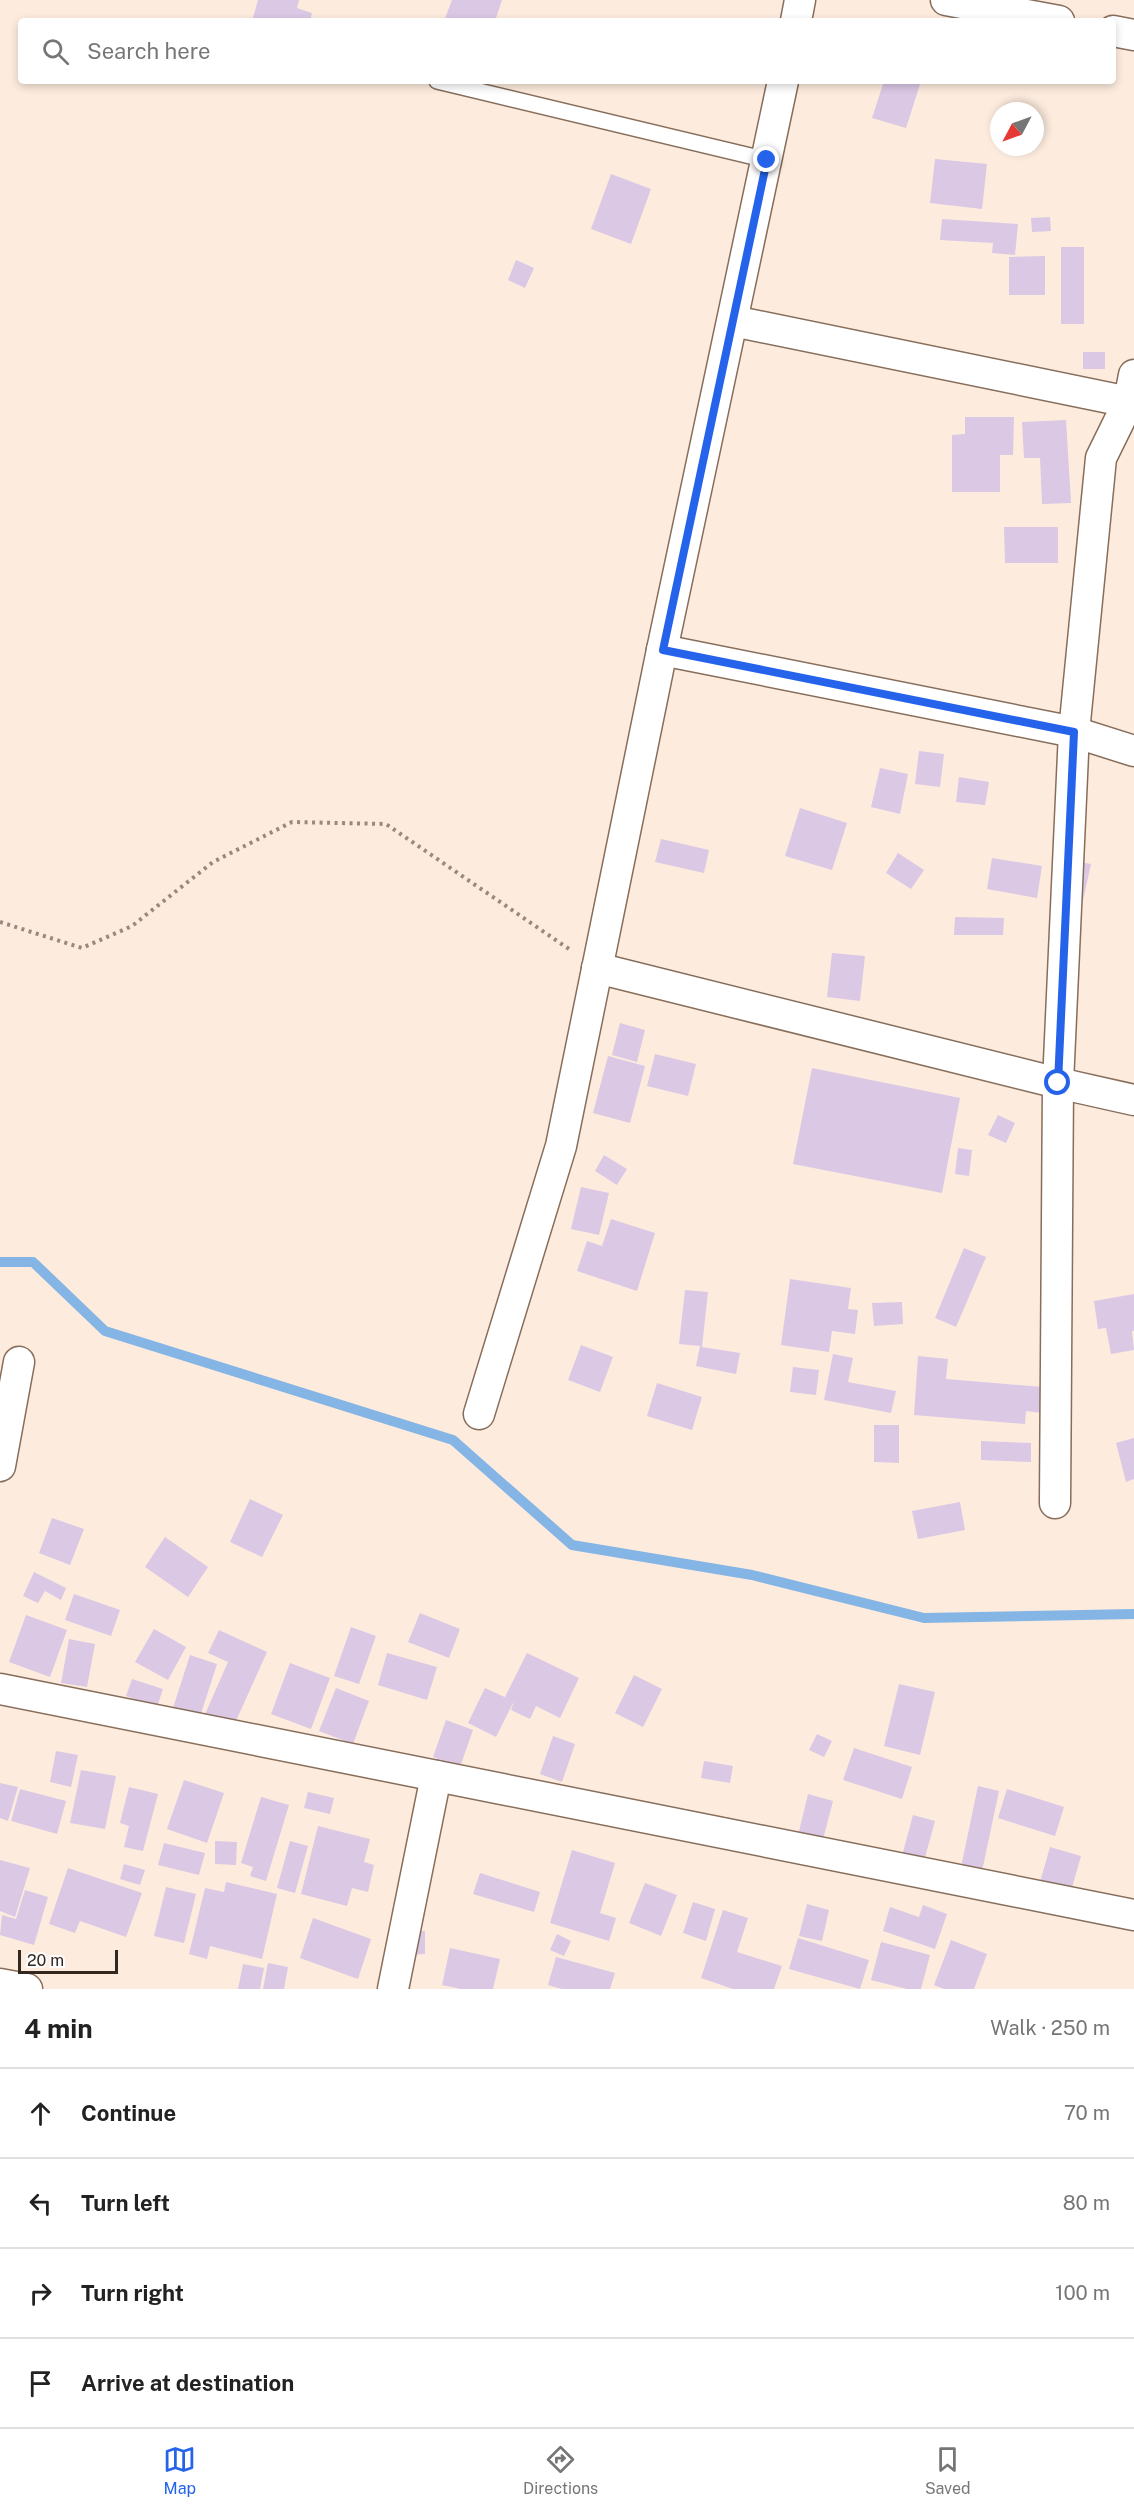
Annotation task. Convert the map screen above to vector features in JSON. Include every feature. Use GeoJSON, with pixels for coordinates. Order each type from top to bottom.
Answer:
{"type":"FeatureCollection","features":[{"type":"Feature","properties":{"kind":"street"},"geometry":{"type":"LineString","coordinates":[[797,18],[800,0]]}},
{"type":"Feature","properties":{"kind":"street"},"geometry":{"type":"LineString","coordinates":[[946,0],[1043,18]]}},
{"type":"Feature","properties":{"kind":"street"},"geometry":{"type":"LineString","coordinates":[[1116,32],[1134,35]]}},
{"type":"Feature","properties":{"kind":"street"},"geometry":{"type":"LineString","coordinates":[[479,1414],[561,1146],[782,84]]}},
{"type":"Feature","properties":{"kind":"street"},"geometry":{"type":"LineString","coordinates":[[733,321],[1132,393],[1101,458],[1074,732],[1058,1083],[1055,1503]]}},
{"type":"Feature","properties":{"kind":"street"},"geometry":{"type":"LineString","coordinates":[[663,650],[1074,732],[1134,751]]}},
{"type":"Feature","properties":{"kind":"street"},"geometry":{"type":"LineString","coordinates":[[597,968],[1134,1100]]}},
{"type":"Feature","properties":{"kind":"street"},"geometry":{"type":"LineString","coordinates":[[0,1466],[19,1362]]}},
{"type":"Feature","properties":{"kind":"street"},"geometry":{"type":"LineString","coordinates":[[0,1689],[1134,1915]]}},
{"type":"Feature","properties":{"kind":"street"},"geometry":{"type":"LineString","coordinates":[[393,1989],[436,1776]]}},
{"type":"Feature","properties":{"kind":"street"},"geometry":{"type":"LineString","coordinates":[[0,1984],[27,1989]]}},
{"type":"Feature","properties":{"kind":"lane"},"geometry":{"type":"LineString","coordinates":[[450,84],[767,160]]}},
{"type":"Feature","properties":{"kind":"path"},"geometry":{"type":"LineString","coordinates":[[0,922],[82,948],[132,926],[213,862],[292,822],[386,824],[597,968]]}},
{"type":"Feature","properties":{"kind":"building"},"geometry":{"type":"Polygon","coordinates":[[[258,0],[299,0],[297,8],[312,13],[311,18],[253,18],[258,0]]]}},
{"type":"Feature","properties":{"kind":"building"},"geometry":{"type":"Polygon","coordinates":[[[452,0],[502,0],[496,18],[445,18],[452,0]]]}},
{"type":"Feature","properties":{"kind":"building"},"geometry":{"type":"Polygon","coordinates":[[[883,84],[920,84],[906,128],[872,118],[883,84]]]}},
{"type":"Feature","properties":{"kind":"building"},"geometry":{"type":"Polygon","coordinates":[[[935,159],[987,164],[982,209],[930,203],[935,159]]]}},
{"type":"Feature","properties":{"kind":"building"},"geometry":{"type":"Polygon","coordinates":[[[611,174],[651,189],[631,244],[591,229],[611,174]]]}},
{"type":"Feature","properties":{"kind":"building"},"geometry":{"type":"Polygon","coordinates":[[[1050,217],[1051,231],[1032,232],[1031,218],[1050,217]]]}},
{"type":"Feature","properties":{"kind":"building"},"geometry":{"type":"Polygon","coordinates":[[[942,219],[1018,224],[1015,255],[992,253],[993,243],[940,240],[942,219]]]}},
{"type":"Feature","properties":{"kind":"building"},"geometry":{"type":"Polygon","coordinates":[[[1061,247],[1084,247],[1084,324],[1061,324],[1061,247]]]}},
{"type":"Feature","properties":{"kind":"building"},"geometry":{"type":"Polygon","coordinates":[[[1045,256],[1045,295],[1009,295],[1009,257],[1045,256]]]}},
{"type":"Feature","properties":{"kind":"building"},"geometry":{"type":"Polygon","coordinates":[[[516,260],[534,268],[525,288],[508,280],[516,260]]]}},
{"type":"Feature","properties":{"kind":"building"},"geometry":{"type":"Polygon","coordinates":[[[1083,352],[1105,352],[1105,369],[1083,369],[1083,352]]]}},
{"type":"Feature","properties":{"kind":"building"},"geometry":{"type":"Polygon","coordinates":[[[965,417],[1014,417],[1013,455],[1000,455],[1000,492],[952,492],[952,435],[965,434],[965,417]]]}},
{"type":"Feature","properties":{"kind":"building"},"geometry":{"type":"Polygon","coordinates":[[[1066,420],[1071,503],[1042,504],[1040,458],[1024,458],[1022,422],[1066,420]]]}},
{"type":"Feature","properties":{"kind":"building"},"geometry":{"type":"Polygon","coordinates":[[[1004,527],[1058,527],[1058,563],[1005,563],[1004,527]]]}},
{"type":"Feature","properties":{"kind":"building"},"geometry":{"type":"Polygon","coordinates":[[[919,751],[944,754],[940,787],[915,784],[919,751]]]}},
{"type":"Feature","properties":{"kind":"building"},"geometry":{"type":"Polygon","coordinates":[[[880,768],[908,774],[900,814],[871,807],[880,768]]]}},
{"type":"Feature","properties":{"kind":"building"},"geometry":{"type":"Polygon","coordinates":[[[959,777],[989,782],[985,805],[956,802],[959,777]]]}},
{"type":"Feature","properties":{"kind":"building"},"geometry":{"type":"Polygon","coordinates":[[[800,808],[847,823],[832,870],[785,856],[800,808]]]}},
{"type":"Feature","properties":{"kind":"building"},"geometry":{"type":"Polygon","coordinates":[[[661,839],[709,850],[704,873],[655,862],[661,839]]]}},
{"type":"Feature","properties":{"kind":"building"},"geometry":{"type":"Polygon","coordinates":[[[898,853],[924,870],[911,889],[886,873],[898,853]]]}},
{"type":"Feature","properties":{"kind":"building"},"geometry":{"type":"Polygon","coordinates":[[[992,858],[1042,866],[1037,898],[987,889],[992,858]]]}},
{"type":"Feature","properties":{"kind":"building"},"geometry":{"type":"Polygon","coordinates":[[[1068,860],[1091,864],[1082,905],[1059,901],[1068,860]]]}},
{"type":"Feature","properties":{"kind":"building"},"geometry":{"type":"Polygon","coordinates":[[[955,917],[1004,918],[1003,935],[954,935],[955,917]]]}},
{"type":"Feature","properties":{"kind":"building"},"geometry":{"type":"Polygon","coordinates":[[[832,953],[865,956],[860,1001],[827,997],[832,953]]]}},
{"type":"Feature","properties":{"kind":"building"},"geometry":{"type":"Polygon","coordinates":[[[620,1023],[645,1030],[637,1062],[612,1055],[620,1023]]]}},
{"type":"Feature","properties":{"kind":"building"},"geometry":{"type":"Polygon","coordinates":[[[655,1054],[696,1064],[688,1096],[647,1086],[655,1054]]]}},
{"type":"Feature","properties":{"kind":"building"},"geometry":{"type":"Polygon","coordinates":[[[608,1056],[645,1066],[630,1123],[593,1113],[608,1056]]]}},
{"type":"Feature","properties":{"kind":"building"},"geometry":{"type":"Polygon","coordinates":[[[812,1068],[960,1098],[942,1193],[793,1164],[812,1068]]]}},
{"type":"Feature","properties":{"kind":"building"},"geometry":{"type":"Polygon","coordinates":[[[998,1115],[1015,1123],[1006,1143],[988,1135],[998,1115]]]}},
{"type":"Feature","properties":{"kind":"building"},"geometry":{"type":"Polygon","coordinates":[[[958,1148],[972,1150],[969,1176],[955,1174],[958,1148]]]}},
{"type":"Feature","properties":{"kind":"building"},"geometry":{"type":"Polygon","coordinates":[[[604,1155],[627,1169],[617,1185],[595,1171],[604,1155]]]}},
{"type":"Feature","properties":{"kind":"building"},"geometry":{"type":"Polygon","coordinates":[[[581,1187],[609,1193],[599,1235],[571,1229],[581,1187]]]}},
{"type":"Feature","properties":{"kind":"building"},"geometry":{"type":"Polygon","coordinates":[[[611,1219],[655,1233],[637,1291],[577,1271],[587,1241],[602,1246],[611,1219]]]}},
{"type":"Feature","properties":{"kind":"building"},"geometry":{"type":"Polygon","coordinates":[[[964,1248],[986,1257],[956,1327],[935,1318],[964,1248]]]}},
{"type":"Feature","properties":{"kind":"building"},"geometry":{"type":"Polygon","coordinates":[[[790,1279],[851,1288],[848,1309],[858,1310],[855,1334],[832,1331],[829,1352],[781,1345],[790,1279]]]}},
{"type":"Feature","properties":{"kind":"building"},"geometry":{"type":"Polygon","coordinates":[[[685,1290],[708,1292],[702,1347],[740,1353],[736,1374],[696,1366],[700,1346],[679,1344],[685,1290]]]}},
{"type":"Feature","properties":{"kind":"building"},"geometry":{"type":"Polygon","coordinates":[[[1134,1294],[1134,1331],[1132,1331],[1134,1350],[1111,1354],[1106,1328],[1098,1329],[1094,1301],[1134,1294]]]}},
{"type":"Feature","properties":{"kind":"building"},"geometry":{"type":"Polygon","coordinates":[[[902,1302],[903,1324],[874,1326],[872,1303],[902,1302]]]}},
{"type":"Feature","properties":{"kind":"building"},"geometry":{"type":"Polygon","coordinates":[[[581,1345],[613,1357],[600,1392],[568,1380],[581,1345]]]}},
{"type":"Feature","properties":{"kind":"building"},"geometry":{"type":"Polygon","coordinates":[[[833,1354],[853,1358],[848,1382],[896,1391],[891,1413],[824,1400],[833,1354]]]}},
{"type":"Feature","properties":{"kind":"building"},"geometry":{"type":"Polygon","coordinates":[[[918,1356],[948,1359],[946,1379],[1043,1387],[1042,1413],[1026,1411],[1025,1424],[914,1415],[918,1356]]]}},
{"type":"Feature","properties":{"kind":"building"},"geometry":{"type":"Polygon","coordinates":[[[793,1367],[819,1370],[816,1395],[790,1392],[793,1367]]]}},
{"type":"Feature","properties":{"kind":"building"},"geometry":{"type":"Polygon","coordinates":[[[657,1383],[702,1397],[692,1430],[647,1416],[657,1383]]]}},
{"type":"Feature","properties":{"kind":"building"},"geometry":{"type":"Polygon","coordinates":[[[874,1425],[899,1425],[899,1463],[874,1462],[874,1425]]]}},
{"type":"Feature","properties":{"kind":"building"},"geometry":{"type":"Polygon","coordinates":[[[1134,1438],[1134,1479],[1126,1482],[1116,1443],[1134,1438]]]}},
{"type":"Feature","properties":{"kind":"building"},"geometry":{"type":"Polygon","coordinates":[[[981,1441],[1031,1443],[1031,1462],[981,1460],[981,1441]]]}},
{"type":"Feature","properties":{"kind":"building"},"geometry":{"type":"Polygon","coordinates":[[[250,1499],[283,1515],[262,1557],[230,1542],[250,1499]]]}},
{"type":"Feature","properties":{"kind":"building"},"geometry":{"type":"Polygon","coordinates":[[[960,1502],[965,1530],[918,1539],[912,1511],[960,1502]]]}},
{"type":"Feature","properties":{"kind":"building"},"geometry":{"type":"Polygon","coordinates":[[[52,1518],[84,1529],[70,1565],[39,1553],[52,1518]]]}},
{"type":"Feature","properties":{"kind":"building"},"geometry":{"type":"Polygon","coordinates":[[[165,1537],[208,1567],[188,1597],[145,1567],[165,1537]]]}},
{"type":"Feature","properties":{"kind":"building"},"geometry":{"type":"Polygon","coordinates":[[[34,1572],[66,1588],[61,1600],[45,1591],[38,1603],[23,1596],[34,1572]]]}},
{"type":"Feature","properties":{"kind":"building"},"geometry":{"type":"Polygon","coordinates":[[[74,1594],[120,1610],[111,1636],[65,1620],[74,1594]]]}},
{"type":"Feature","properties":{"kind":"building"},"geometry":{"type":"Polygon","coordinates":[[[420,1613],[460,1629],[449,1658],[408,1642],[420,1613]]]}},
{"type":"Feature","properties":{"kind":"building"},"geometry":{"type":"Polygon","coordinates":[[[26,1615],[67,1630],[50,1677],[9,1662],[26,1615]]]}},
{"type":"Feature","properties":{"kind":"building"},"geometry":{"type":"Polygon","coordinates":[[[351,1627],[376,1636],[359,1684],[334,1676],[351,1627]]]}},
{"type":"Feature","properties":{"kind":"building"},"geometry":{"type":"Polygon","coordinates":[[[154,1629],[186,1647],[168,1680],[135,1662],[154,1629]]]}},
{"type":"Feature","properties":{"kind":"building"},"geometry":{"type":"Polygon","coordinates":[[[219,1630],[267,1652],[230,1734],[202,1721],[228,1662],[208,1653],[219,1630]]]}},
{"type":"Feature","properties":{"kind":"building"},"geometry":{"type":"Polygon","coordinates":[[[69,1639],[95,1644],[87,1687],[61,1683],[69,1639]]]}},
{"type":"Feature","properties":{"kind":"building"},"geometry":{"type":"Polygon","coordinates":[[[387,1653],[437,1667],[427,1700],[378,1685],[387,1653]]]}},
{"type":"Feature","properties":{"kind":"building"},"geometry":{"type":"Polygon","coordinates":[[[527,1653],[579,1678],[560,1718],[536,1706],[530,1719],[511,1710],[514,1701],[496,1737],[468,1723],[485,1688],[511,1700],[505,1697],[527,1653]]]}},
{"type":"Feature","properties":{"kind":"building"},"geometry":{"type":"Polygon","coordinates":[[[190,1655],[217,1664],[199,1720],[172,1711],[190,1655]]]}},
{"type":"Feature","properties":{"kind":"building"},"geometry":{"type":"Polygon","coordinates":[[[290,1663],[330,1678],[311,1729],[271,1714],[290,1663]]]}},
{"type":"Feature","properties":{"kind":"building"},"geometry":{"type":"Polygon","coordinates":[[[634,1675],[662,1689],[643,1727],[615,1713],[634,1675]]]}},
{"type":"Feature","properties":{"kind":"building"},"geometry":{"type":"Polygon","coordinates":[[[132,1679],[163,1689],[157,1707],[126,1696],[132,1679]]]}},
{"type":"Feature","properties":{"kind":"building"},"geometry":{"type":"Polygon","coordinates":[[[899,1684],[935,1692],[920,1755],[884,1746],[899,1684]]]}},
{"type":"Feature","properties":{"kind":"building"},"geometry":{"type":"Polygon","coordinates":[[[336,1688],[369,1701],[353,1744],[319,1731],[336,1688]]]}},
{"type":"Feature","properties":{"kind":"building"},"geometry":{"type":"Polygon","coordinates":[[[446,1720],[473,1730],[460,1767],[433,1757],[446,1720]]]}},
{"type":"Feature","properties":{"kind":"building"},"geometry":{"type":"Polygon","coordinates":[[[817,1734],[832,1741],[824,1757],[809,1750],[817,1734]]]}},
{"type":"Feature","properties":{"kind":"building"},"geometry":{"type":"Polygon","coordinates":[[[553,1736],[575,1744],[562,1782],[540,1774],[553,1736]]]}},
{"type":"Feature","properties":{"kind":"building"},"geometry":{"type":"Polygon","coordinates":[[[854,1748],[912,1767],[902,1799],[843,1780],[854,1748]]]}},
{"type":"Feature","properties":{"kind":"building"},"geometry":{"type":"Polygon","coordinates":[[[56,1751],[78,1755],[71,1787],[50,1782],[56,1751]]]}},
{"type":"Feature","properties":{"kind":"building"},"geometry":{"type":"Polygon","coordinates":[[[704,1761],[733,1766],[730,1783],[701,1778],[704,1761]]]}},
{"type":"Feature","properties":{"kind":"building"},"geometry":{"type":"Polygon","coordinates":[[[81,1770],[116,1776],[105,1829],[70,1823],[81,1770]]]}},
{"type":"Feature","properties":{"kind":"building"},"geometry":{"type":"Polygon","coordinates":[[[184,1780],[224,1793],[207,1843],[167,1829],[184,1780]]]}},
{"type":"Feature","properties":{"kind":"building"},"geometry":{"type":"Polygon","coordinates":[[[0,1783],[18,1787],[8,1821],[0,1818],[0,1783]]]}},
{"type":"Feature","properties":{"kind":"building"},"geometry":{"type":"Polygon","coordinates":[[[978,1786],[999,1791],[981,1876],[960,1872],[978,1786]]]}},
{"type":"Feature","properties":{"kind":"building"},"geometry":{"type":"Polygon","coordinates":[[[129,1787],[158,1794],[143,1851],[124,1847],[129,1826],[120,1823],[129,1787]]]}},
{"type":"Feature","properties":{"kind":"building"},"geometry":{"type":"Polygon","coordinates":[[[20,1789],[66,1801],[57,1834],[11,1821],[20,1789]]]}},
{"type":"Feature","properties":{"kind":"building"},"geometry":{"type":"Polygon","coordinates":[[[1007,1789],[1064,1807],[1055,1836],[998,1818],[1007,1789]]]}},
{"type":"Feature","properties":{"kind":"building"},"geometry":{"type":"Polygon","coordinates":[[[308,1792],[334,1798],[330,1814],[304,1808],[308,1792]]]}},
{"type":"Feature","properties":{"kind":"building"},"geometry":{"type":"Polygon","coordinates":[[[808,1794],[833,1801],[821,1847],[797,1840],[808,1794]]]}},
{"type":"Feature","properties":{"kind":"building"},"geometry":{"type":"Polygon","coordinates":[[[261,1797],[289,1805],[266,1881],[250,1876],[253,1867],[241,1863],[261,1797]]]}},
{"type":"Feature","properties":{"kind":"building"},"geometry":{"type":"Polygon","coordinates":[[[913,1815],[935,1821],[921,1872],[899,1867],[913,1815]]]}},
{"type":"Feature","properties":{"kind":"building"},"geometry":{"type":"Polygon","coordinates":[[[318,1826],[370,1839],[364,1862],[374,1865],[368,1892],[352,1888],[347,1906],[301,1894],[318,1826]]]}},
{"type":"Feature","properties":{"kind":"building"},"geometry":{"type":"Polygon","coordinates":[[[215,1841],[237,1842],[236,1865],[215,1864],[215,1841]]]}},
{"type":"Feature","properties":{"kind":"building"},"geometry":{"type":"Polygon","coordinates":[[[290,1841],[308,1846],[295,1893],[277,1888],[290,1841]]]}},
{"type":"Feature","properties":{"kind":"building"},"geometry":{"type":"Polygon","coordinates":[[[164,1843],[205,1853],[199,1875],[158,1865],[164,1843]]]}},
{"type":"Feature","properties":{"kind":"building"},"geometry":{"type":"Polygon","coordinates":[[[1050,1847],[1081,1856],[1071,1891],[1040,1882],[1050,1847]]]}},
{"type":"Feature","properties":{"kind":"building"},"geometry":{"type":"Polygon","coordinates":[[[572,1850],[615,1863],[600,1913],[616,1918],[609,1941],[550,1923],[572,1850]]]}},
{"type":"Feature","properties":{"kind":"building"},"geometry":{"type":"Polygon","coordinates":[[[0,1860],[30,1868],[15,1917],[0,1911],[0,1860]]]}},
{"type":"Feature","properties":{"kind":"building"},"geometry":{"type":"Polygon","coordinates":[[[124,1864],[145,1870],[140,1885],[120,1879],[124,1864]]]}},
{"type":"Feature","properties":{"kind":"building"},"geometry":{"type":"Polygon","coordinates":[[[68,1868],[142,1893],[126,1937],[80,1921],[75,1933],[49,1924],[68,1868]]]}},
{"type":"Feature","properties":{"kind":"building"},"geometry":{"type":"Polygon","coordinates":[[[480,1873],[540,1892],[534,1912],[473,1894],[480,1873]]]}},
{"type":"Feature","properties":{"kind":"building"},"geometry":{"type":"Polygon","coordinates":[[[226,1882],[277,1894],[262,1959],[210,1946],[207,1959],[189,1954],[205,1888],[224,1892],[226,1882]]]}},
{"type":"Feature","properties":{"kind":"building"},"geometry":{"type":"Polygon","coordinates":[[[645,1883],[677,1895],[661,1936],[629,1923],[645,1883]]]}},
{"type":"Feature","properties":{"kind":"building"},"geometry":{"type":"Polygon","coordinates":[[[166,1887],[196,1894],[184,1943],[154,1936],[166,1887]]]}},
{"type":"Feature","properties":{"kind":"building"},"geometry":{"type":"Polygon","coordinates":[[[25,1890],[48,1897],[34,1945],[0,1935],[2,1915],[16,1919],[25,1890]]]}},
{"type":"Feature","properties":{"kind":"building"},"geometry":{"type":"Polygon","coordinates":[[[693,1902],[715,1909],[706,1941],[683,1933],[693,1902]]]}},
{"type":"Feature","properties":{"kind":"building"},"geometry":{"type":"Polygon","coordinates":[[[807,1904],[829,1910],[822,1941],[799,1936],[807,1904]]]}},
{"type":"Feature","properties":{"kind":"building"},"geometry":{"type":"Polygon","coordinates":[[[923,1905],[947,1914],[935,1949],[883,1931],[890,1907],[919,1917],[923,1905]]]}},
{"type":"Feature","properties":{"kind":"building"},"geometry":{"type":"Polygon","coordinates":[[[723,1910],[748,1918],[737,1952],[782,1966],[774,1989],[733,1989],[701,1978],[723,1910]]]}},
{"type":"Feature","properties":{"kind":"building"},"geometry":{"type":"Polygon","coordinates":[[[313,1918],[371,1939],[358,1979],[300,1958],[313,1918]]]}},
{"type":"Feature","properties":{"kind":"building"},"geometry":{"type":"Polygon","coordinates":[[[404,1931],[425,1931],[425,1954],[405,1955],[404,1931]]]}},
{"type":"Feature","properties":{"kind":"building"},"geometry":{"type":"Polygon","coordinates":[[[557,1934],[571,1941],[564,1956],[550,1950],[557,1934]]]}},
{"type":"Feature","properties":{"kind":"building"},"geometry":{"type":"Polygon","coordinates":[[[798,1938],[869,1960],[860,1989],[789,1969],[798,1938]]]}},
{"type":"Feature","properties":{"kind":"building"},"geometry":{"type":"Polygon","coordinates":[[[951,1940],[987,1954],[974,1989],[944,1989],[934,1985],[951,1940]]]}},
{"type":"Feature","properties":{"kind":"building"},"geometry":{"type":"Polygon","coordinates":[[[881,1942],[930,1955],[921,1989],[907,1989],[871,1980],[881,1942]]]}},
{"type":"Feature","properties":{"kind":"building"},"geometry":{"type":"Polygon","coordinates":[[[450,1948],[500,1959],[493,1989],[461,1989],[442,1985],[450,1948]]]}},
{"type":"Feature","properties":{"kind":"building"},"geometry":{"type":"Polygon","coordinates":[[[556,1957],[615,1973],[610,1989],[562,1989],[548,1985],[556,1957]]]}},
{"type":"Feature","properties":{"kind":"building"},"geometry":{"type":"Polygon","coordinates":[[[268,1963],[288,1967],[284,1989],[263,1989],[268,1963]]]}},
{"type":"Feature","properties":{"kind":"building"},"geometry":{"type":"Polygon","coordinates":[[[243,1964],[264,1968],[260,1989],[238,1989],[243,1964]]]}},
{"type":"Feature","properties":{"kind":"waterway"},"geometry":{"type":"LineString","coordinates":[[0,1262],[33,1262],[105,1331],[453,1440],[572,1545],[752,1575],[924,1618],[1134,1614]]}},
{"type":"Feature","properties":{"kind":"route"},"geometry":{"type":"LineString","coordinates":[[767,160],[663,650],[1074,732],[1058,1083]]}}]}
